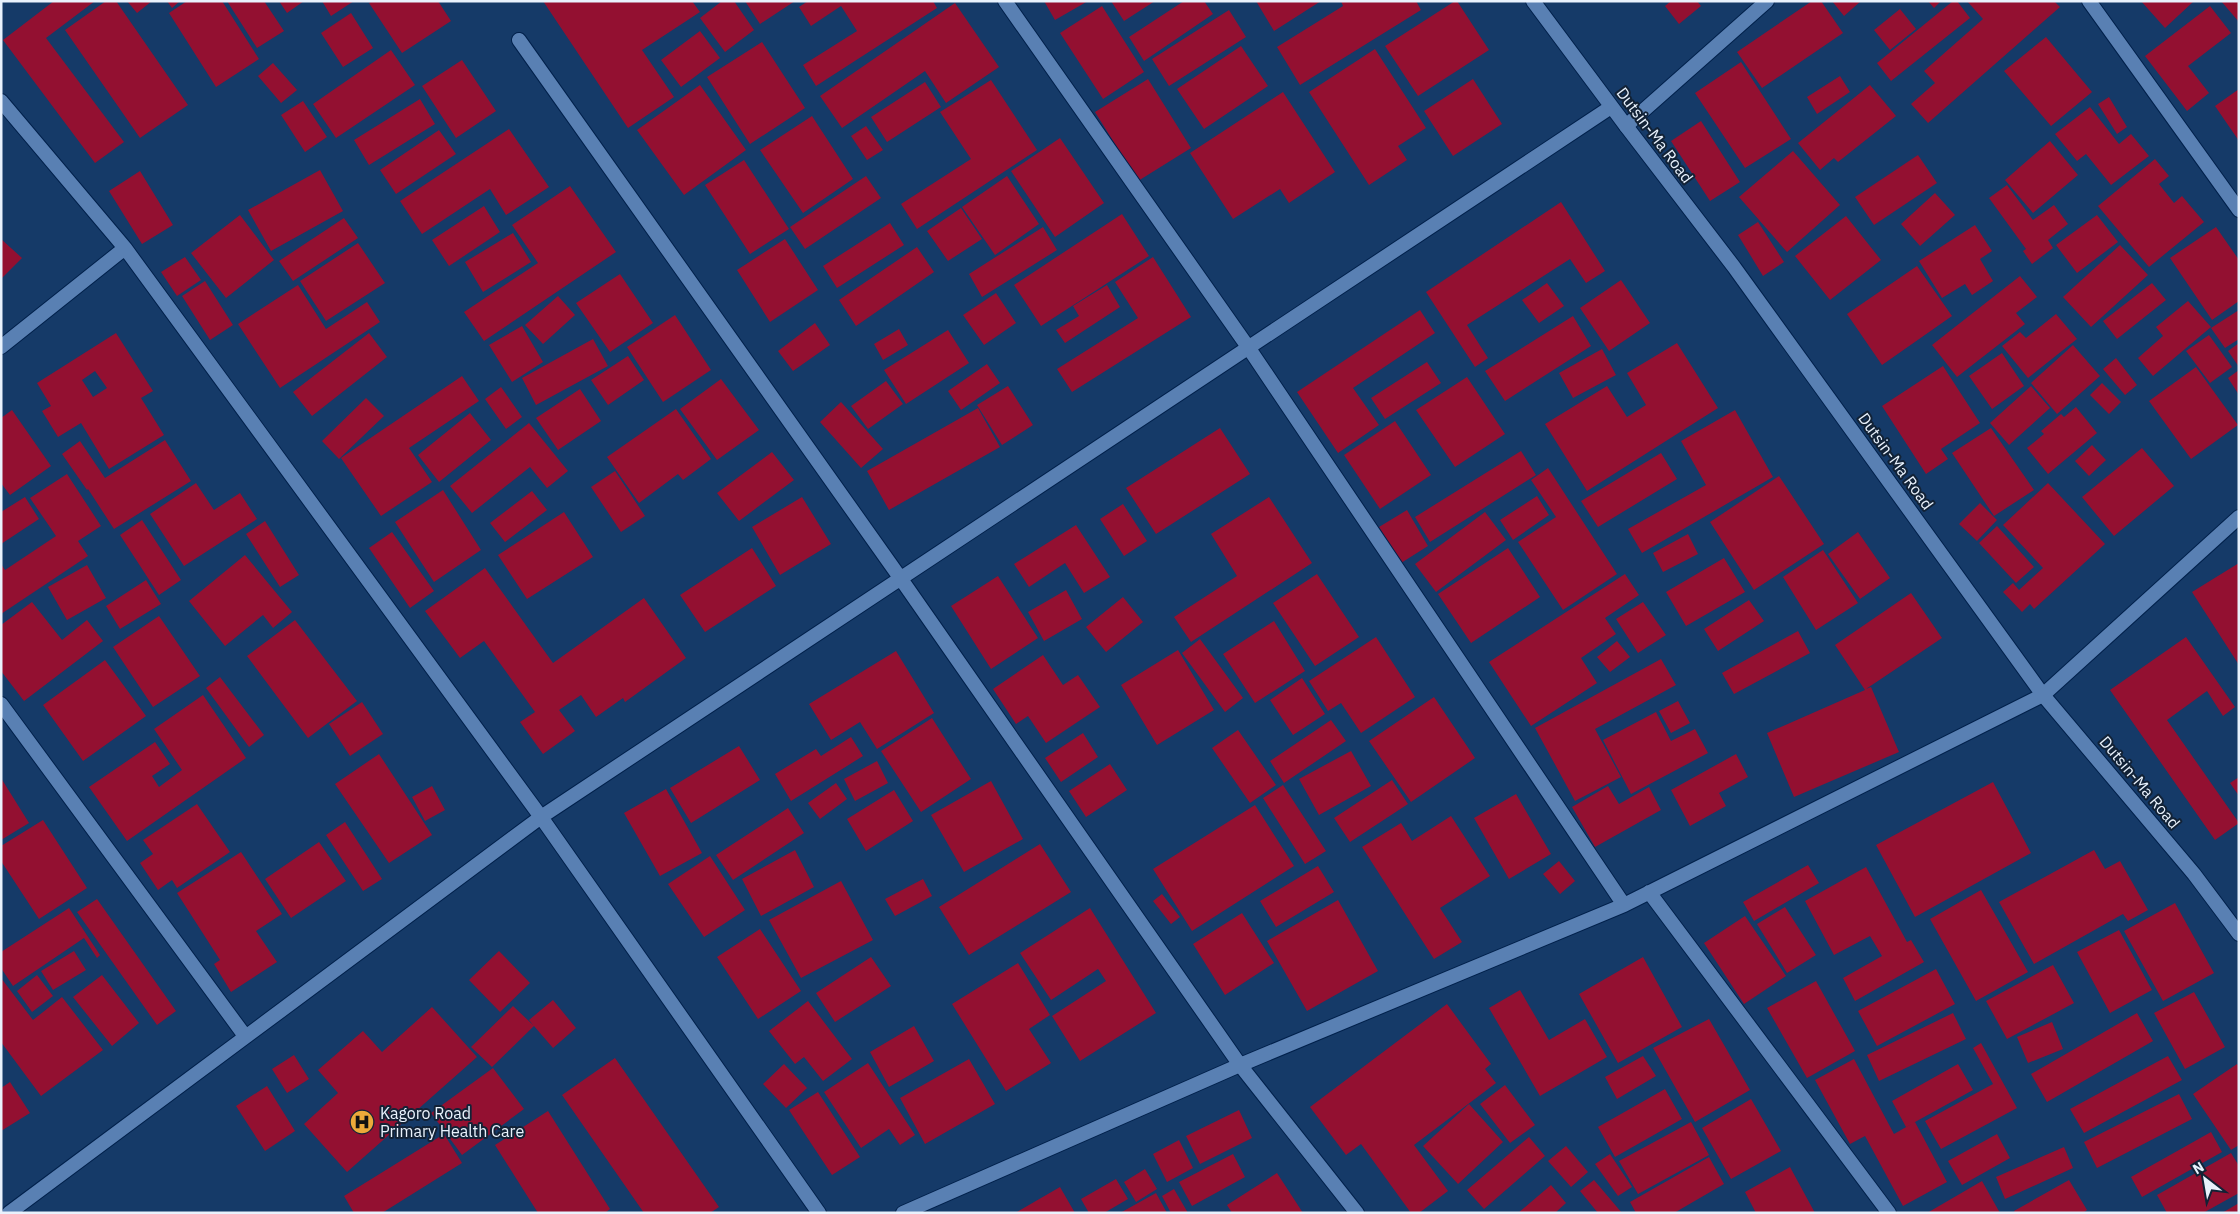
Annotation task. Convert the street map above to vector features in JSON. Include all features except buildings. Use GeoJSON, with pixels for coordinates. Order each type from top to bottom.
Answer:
{"type":"FeatureCollection","features":[{"type":"Feature","properties":{"kind":"street"},"geometry":{"type":"LineString","coordinates":[[1004,1],[1248,347],[1624,905]]}},
{"type":"Feature","properties":{"kind":"street","name":"Dutsin-Ma Road"},"geometry":{"type":"LineString","coordinates":[[1533,1],[1611,107],[1734,267],[2043,696],[2194,874],[2239,934]]}},
{"type":"Feature","properties":{"kind":"street"},"geometry":{"type":"LineString","coordinates":[[1626,126],[1767,1]]}},
{"type":"Feature","properties":{"kind":"street"},"geometry":{"type":"LineString","coordinates":[[2089,1],[2239,210]]}},
{"type":"Feature","properties":{"kind":"street"},"geometry":{"type":"LineString","coordinates":[[519,40],[901,579],[1240,1065],[1357,1213]]}},
{"type":"Feature","properties":{"kind":"street"},"geometry":{"type":"LineString","coordinates":[[1,101],[125,248],[540,817],[819,1213]]}},
{"type":"Feature","properties":{"kind":"street"},"geometry":{"type":"LineString","coordinates":[[9,1213],[540,817],[1611,107]]}},
{"type":"Feature","properties":{"kind":"street"},"geometry":{"type":"LineString","coordinates":[[1,347],[125,248]]}},
{"type":"Feature","properties":{"kind":"street"},"geometry":{"type":"LineString","coordinates":[[903,1213],[1240,1065],[1624,905],[2043,696],[2239,517]]}},
{"type":"Feature","properties":{"kind":"street"},"geometry":{"type":"LineString","coordinates":[[1,704],[245,1036]]}},
{"type":"Feature","properties":{"kind":"street"},"geometry":{"type":"LineString","coordinates":[[1649,892],[1889,1213]]}},
{"type":"Feature","properties":{"kind":"place","name":"Kagoro Road Primary Health Care"},"geometry":{"type":"Point","coordinates":[362,1122]}}]}
